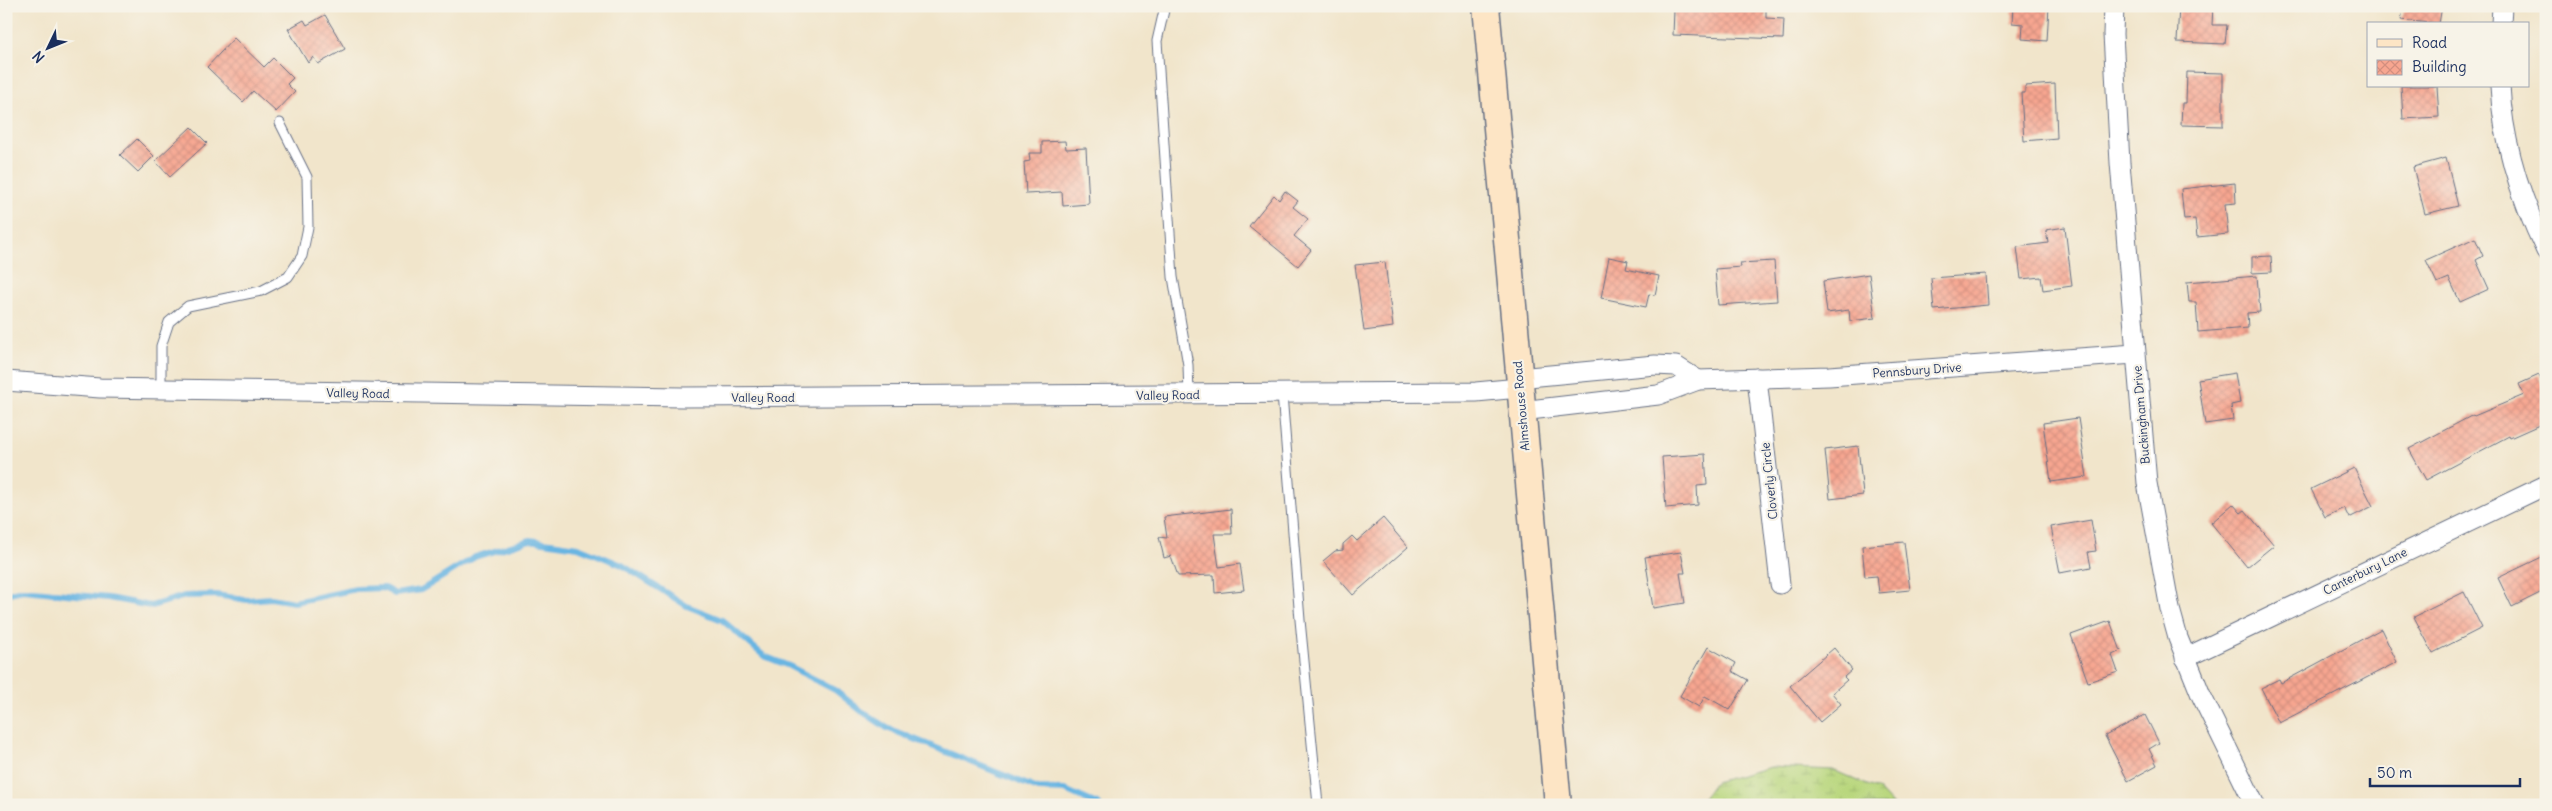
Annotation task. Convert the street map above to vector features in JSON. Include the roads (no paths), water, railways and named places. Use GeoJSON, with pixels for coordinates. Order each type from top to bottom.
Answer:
{"type":"FeatureCollection","features":[{"type":"Feature","properties":{"kind":"main road","name":"Almshouse Road"},"geometry":{"type":"LineString","coordinates":[[1486,6],[1558,805]]}},
{"type":"Feature","properties":{"kind":"street","name":"Buckingham Drive"},"geometry":{"type":"LineString","coordinates":[[2114,6],[2113,34],[2120,163],[2147,483],[2170,609],[2185,658],[2255,805]]}},
{"type":"Feature","properties":{"kind":"street"},"geometry":{"type":"LineString","coordinates":[[2501,22],[2502,6]]}},
{"type":"Feature","properties":{"kind":"street"},"geometry":{"type":"LineString","coordinates":[[2500,88],[2514,175],[2528,214],[2546,251]]}},
{"type":"Feature","properties":{"kind":"street","name":"Pennsbury Drive"},"geometry":{"type":"LineString","coordinates":[[1520,392],[1658,395],[1698,380],[1940,369],[2135,354]]}},
{"type":"Feature","properties":{"kind":"street"},"geometry":{"type":"LineString","coordinates":[[1520,392],[1655,365],[1676,366],[1698,380]]}},
{"type":"Feature","properties":{"kind":"street","name":"Cloverly Circle"},"geometry":{"type":"LineString","coordinates":[[1757,378],[1780,584]]}},
{"type":"Feature","properties":{"kind":"street","name":"Valley Road"},"geometry":{"type":"LineString","coordinates":[[6,382],[161,390],[682,397],[1520,392]]}},
{"type":"Feature","properties":{"kind":"street","name":"Canterbury Lane"},"geometry":{"type":"LineString","coordinates":[[2185,658],[2546,486]]}},
{"type":"Feature","properties":{"kind":"lane"},"geometry":{"type":"LineString","coordinates":[[1164,6],[1157,41],[1173,277],[1188,365],[1189,395]]}},
{"type":"Feature","properties":{"kind":"lane"},"geometry":{"type":"LineString","coordinates":[[161,390],[161,346],[169,322],[188,306],[261,291],[288,277],[302,256],[308,227],[307,177],[280,123]]}},
{"type":"Feature","properties":{"kind":"lane"},"geometry":{"type":"LineString","coordinates":[[1282,394],[1299,610],[1318,805]]}},
{"type":"Feature","properties":{"kind":"waterway"},"geometry":{"type":"LineString","coordinates":[[6,598],[9,593],[23,590],[108,598],[151,606],[185,596],[216,595],[247,600],[271,598],[294,602],[356,589],[384,588],[395,594],[421,590],[475,557],[530,540],[578,547],[622,565],[687,606],[722,620],[764,656],[789,666],[835,690],[887,728],[1038,789],[1065,790],[1099,805]]}}]}
